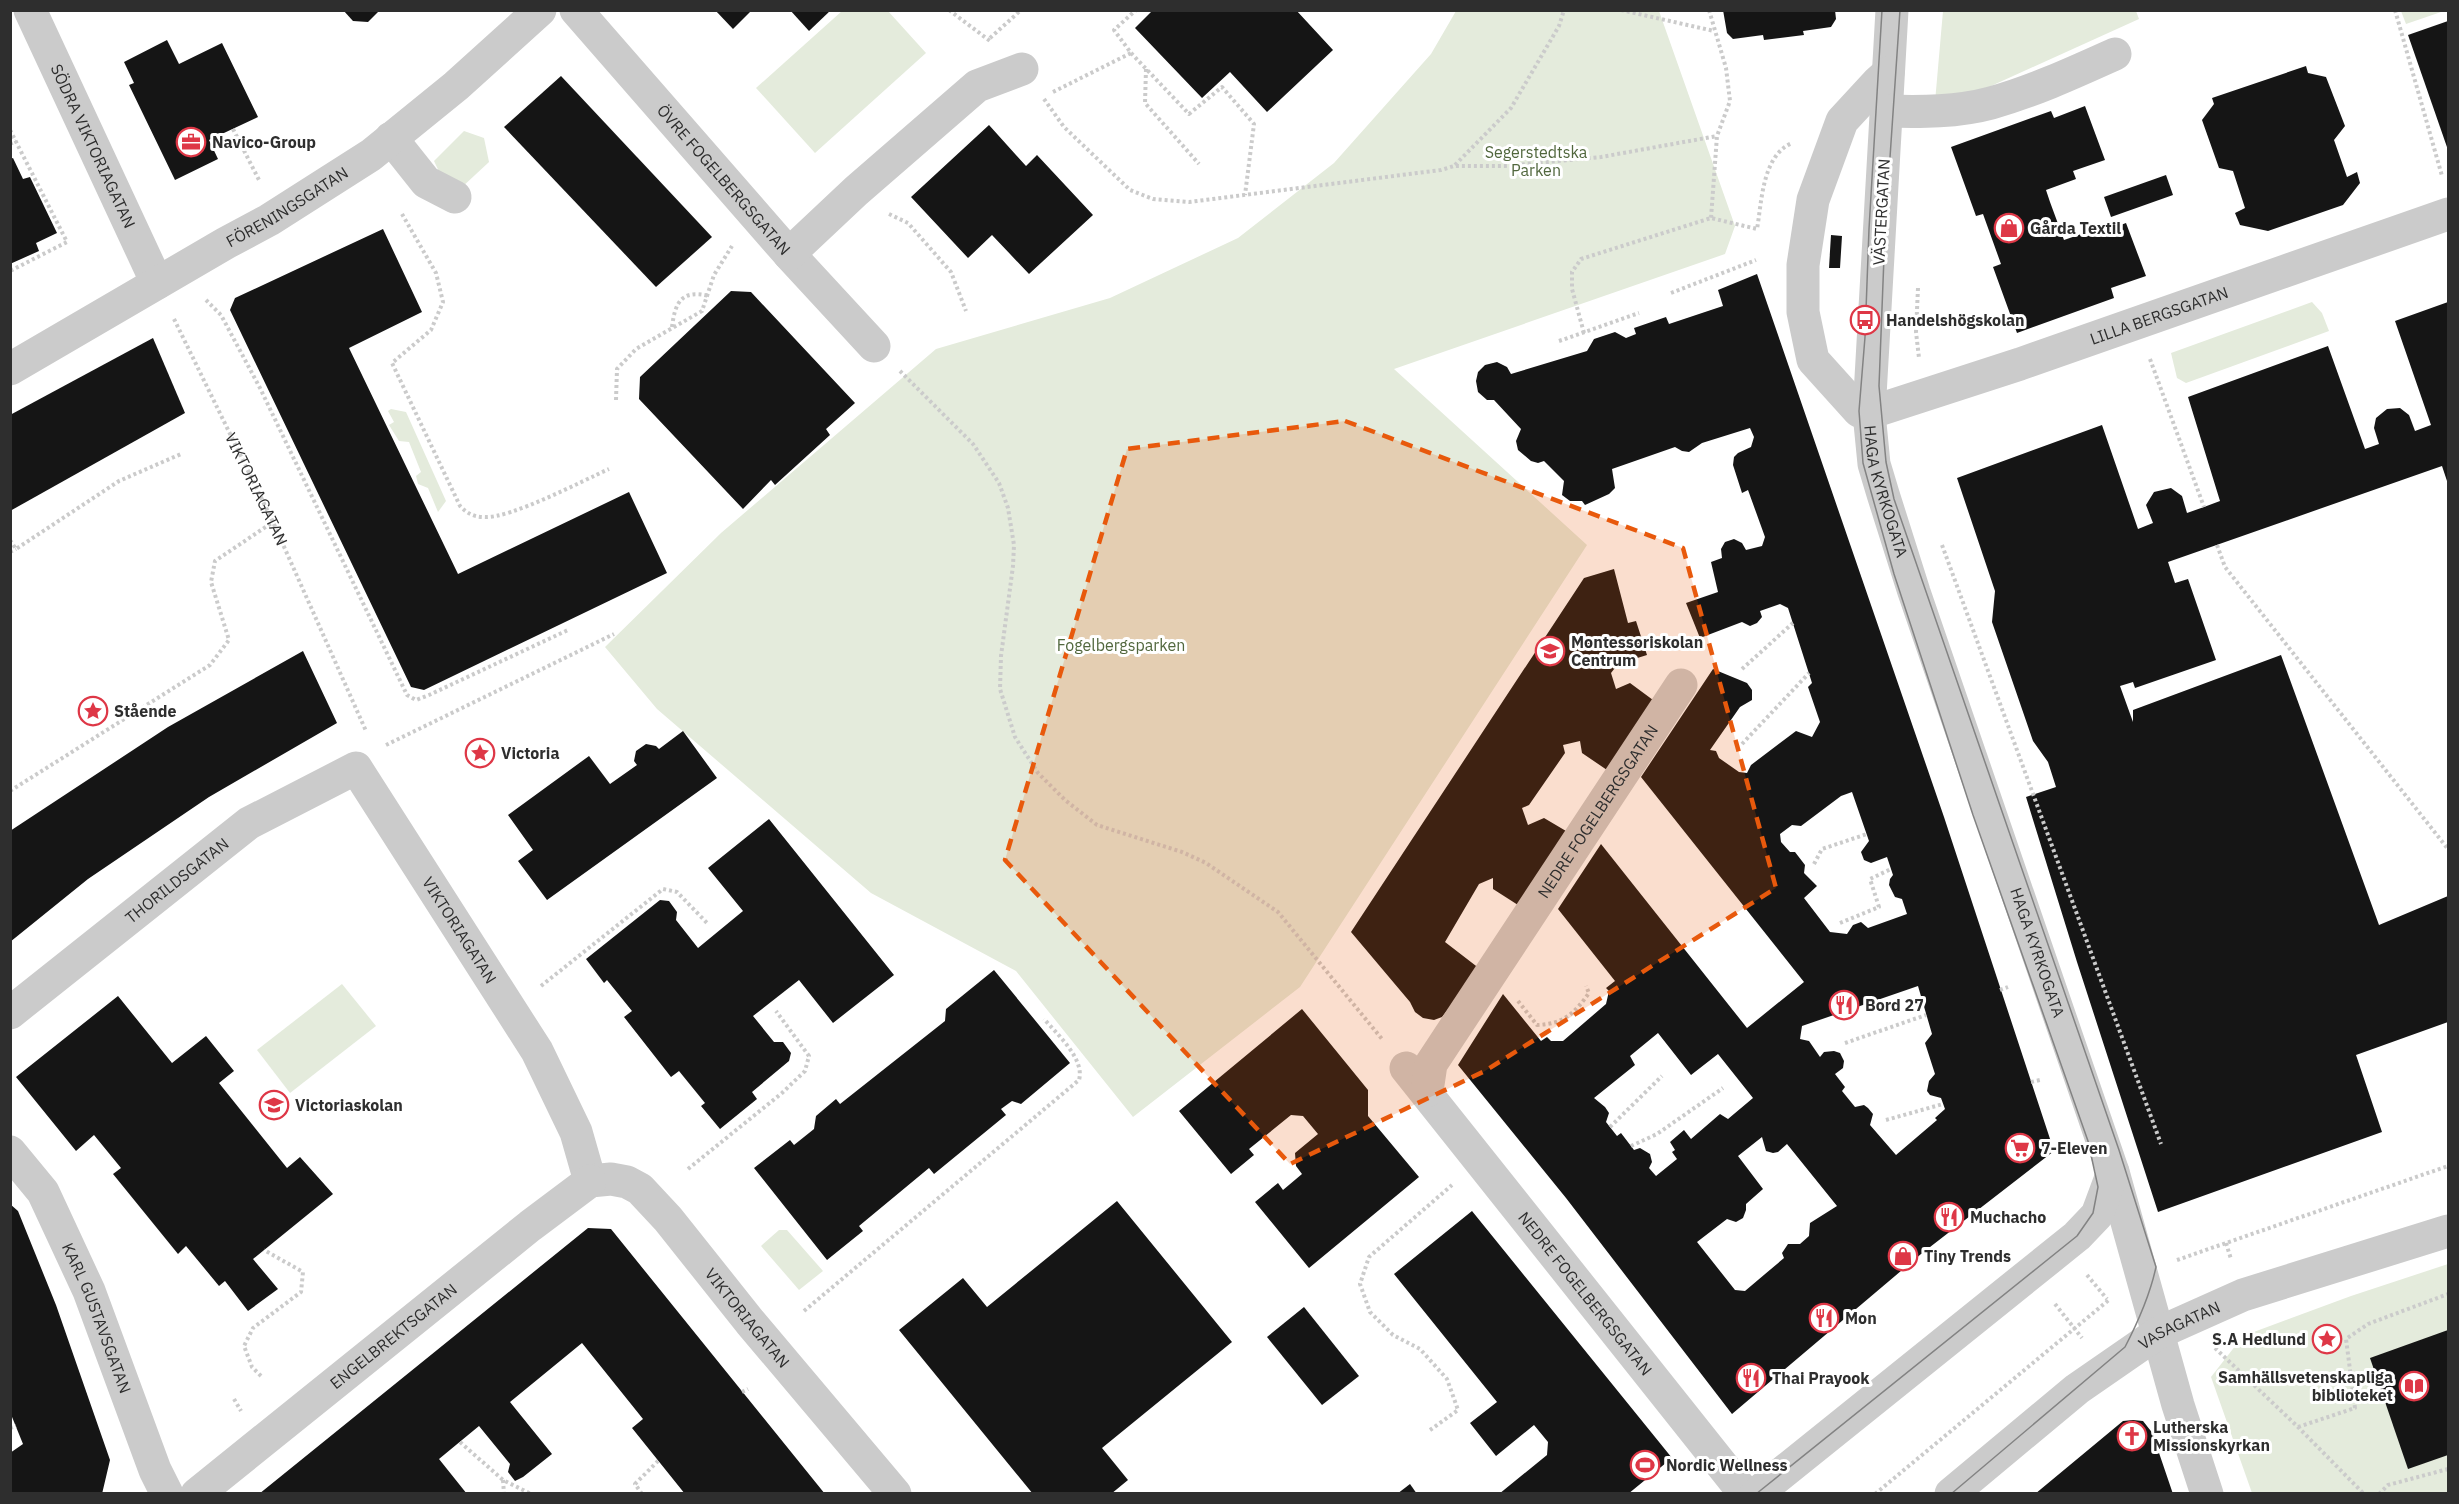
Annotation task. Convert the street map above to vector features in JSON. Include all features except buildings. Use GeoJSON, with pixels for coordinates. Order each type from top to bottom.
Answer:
{"type":"FeatureCollection","features":[{"type":"Feature","properties":{"kind":"street","name":"SÖDRA VIKTORIAGATAN"},"geometry":{"type":"LineString","coordinates":[[30,10],[157,283]]}},
{"type":"Feature","properties":{"kind":"street","name":"FÖRENINGSGATAN"},"geometry":{"type":"LineString","coordinates":[[10,369],[269,220],[370,155],[456,86],[540,10]]}},
{"type":"Feature","properties":{"kind":"street","name":"ÖVRE FOGELBERGSGATAN"},"geometry":{"type":"LineString","coordinates":[[576,10],[789,254],[874,346]]}},
{"type":"Feature","properties":{"kind":"street","name":"VÄSTERGATAN"},"geometry":{"type":"LineString","coordinates":[[1869,413],[1892,10]]}},
{"type":"Feature","properties":{"kind":"street"},"geometry":{"type":"LineString","coordinates":[[1886,111],[1925,112],[1990,103],[2047,83],[2115,54]]}},
{"type":"Feature","properties":{"kind":"street"},"geometry":{"type":"LineString","coordinates":[[789,254],[856,191],[977,86],[1022,69]]}},
{"type":"Feature","properties":{"kind":"street"},"geometry":{"type":"LineString","coordinates":[[1869,413],[1859,411],[1813,360],[1803,312],[1803,265],[1813,200],[1842,121],[1888,73]]}},
{"type":"Feature","properties":{"kind":"street"},"geometry":{"type":"LineString","coordinates":[[391,138],[426,182],[455,197]]}},
{"type":"Feature","properties":{"kind":"street","name":"LILLA BERGSGATAN"},"geometry":{"type":"LineString","coordinates":[[1869,413],[2020,364],[2392,233],[2447,200]]}},
{"type":"Feature","properties":{"kind":"street","name":"HAGA KYRKOGATA"},"geometry":{"type":"LineString","coordinates":[[1869,413],[1874,464],[1914,592],[2113,1172],[2141,1273],[2151,1338],[2178,1405],[2207,1494]]}},
{"type":"Feature","properties":{"kind":"street","name":"NEDRE FOGELBERGSGATAN"},"geometry":{"type":"LineString","coordinates":[[1680,685],[1431,1064],[1416,1080],[1745,1494]]}},
{"type":"Feature","properties":{"kind":"street","name":"THORILDSGATAN"},"geometry":{"type":"LineString","coordinates":[[10,1013],[249,823],[365,759]]}},
{"type":"Feature","properties":{"kind":"street","name":"VIKTORIAGATAN"},"geometry":{"type":"LineString","coordinates":[[365,759],[537,1051],[576,1132],[590,1181],[611,1179],[627,1182],[647,1197],[668,1219],[750,1322],[895,1494]]}},
{"type":"Feature","properties":{"kind":"street","name":"KARL GUSTAVSGATAN"},"geometry":{"type":"LineString","coordinates":[[10,1152],[44,1192],[89,1290],[155,1470],[167,1494]]}},
{"type":"Feature","properties":{"kind":"street"},"geometry":{"type":"LineString","coordinates":[[1756,1494],[2064,1246],[2097,1215],[2113,1172]]}},
{"type":"Feature","properties":{"kind":"street","name":"ENGELBREKTSGATAN"},"geometry":{"type":"LineString","coordinates":[[197,1494],[530,1226],[590,1181]]}},
{"type":"Feature","properties":{"kind":"street","name":"VASAGATAN"},"geometry":{"type":"LineString","coordinates":[[1951,1494],[2077,1389],[2151,1338],[2243,1295],[2448,1231]]}},
{"type":"Feature","properties":{"kind":"path"},"geometry":{"type":"LineString","coordinates":[[988,40],[1021,10]]}},
{"type":"Feature","properties":{"kind":"path"},"geometry":{"type":"LineString","coordinates":[[1136,10],[1114,30],[1131,53],[1190,114],[1222,87],[1254,124],[1245,195]]}},
{"type":"Feature","properties":{"kind":"path"},"geometry":{"type":"LineString","coordinates":[[1454,166],[1511,108],[1559,26],[1564,10]]}},
{"type":"Feature","properties":{"kind":"path"},"geometry":{"type":"LineString","coordinates":[[1621,10],[1715,32]]}},
{"type":"Feature","properties":{"kind":"path"},"geometry":{"type":"LineString","coordinates":[[1709,10],[1726,69],[1730,101],[1717,136],[1712,218]]}},
{"type":"Feature","properties":{"kind":"path"},"geometry":{"type":"LineString","coordinates":[[2395,10],[2447,200]]}},
{"type":"Feature","properties":{"kind":"path"},"geometry":{"type":"LineString","coordinates":[[1131,53],[1042,97],[1064,127],[1130,190],[1153,199],[1189,202],[1441,170],[1454,166],[1505,166],[1601,157],[1717,136]]}},
{"type":"Feature","properties":{"kind":"path"},"geometry":{"type":"LineString","coordinates":[[1146,69],[1145,103],[1198,164]]}},
{"type":"Feature","properties":{"kind":"path"},"geometry":{"type":"LineString","coordinates":[[233,129],[263,189]]}},
{"type":"Feature","properties":{"kind":"path"},"geometry":{"type":"LineString","coordinates":[[10,130],[67,242],[10,271]]}},
{"type":"Feature","properties":{"kind":"path"},"geometry":{"type":"LineString","coordinates":[[10,144],[16,141]]}},
{"type":"Feature","properties":{"kind":"path"},"geometry":{"type":"LineString","coordinates":[[856,191],[888,214],[908,223],[951,272],[966,311]]}},
{"type":"Feature","properties":{"kind":"path"},"geometry":{"type":"LineString","coordinates":[[396,205],[436,273],[442,302],[431,330],[392,363],[460,506],[469,515],[486,518],[510,513],[609,469]]}},
{"type":"Feature","properties":{"kind":"path"},"geometry":{"type":"LineString","coordinates":[[1584,333],[1572,288],[1572,272],[1581,259],[1712,218],[1757,229]]}},
{"type":"Feature","properties":{"kind":"path"},"geometry":{"type":"LineString","coordinates":[[616,400],[617,369],[636,349],[702,311],[714,275],[736,241]]}},
{"type":"Feature","properties":{"kind":"path"},"geometry":{"type":"LineString","coordinates":[[1671,293],[1756,260]]}},
{"type":"Feature","properties":{"kind":"path","name":"VIKTORIAGATAN"},"geometry":{"type":"LineString","coordinates":[[157,283],[273,522],[365,759]]}},
{"type":"Feature","properties":{"kind":"path"},"geometry":{"type":"LineString","coordinates":[[1918,285],[1916,332],[1920,365],[1928,393]]}},
{"type":"Feature","properties":{"kind":"path"},"geometry":{"type":"LineString","coordinates":[[672,327],[675,307],[685,297],[696,293],[708,296]]}},
{"type":"Feature","properties":{"kind":"path"},"geometry":{"type":"LineString","coordinates":[[201,295],[221,315],[260,388],[407,695],[416,700],[429,695],[568,630]]}},
{"type":"Feature","properties":{"kind":"path"},"geometry":{"type":"LineString","coordinates":[[1559,341],[1639,314]]}},
{"type":"Feature","properties":{"kind":"path"},"geometry":{"type":"LineString","coordinates":[[874,346],[973,444],[999,483],[1008,508],[1014,545],[1001,656],[1000,689],[1015,737],[1038,773],[1065,800],[1097,825],[1182,852],[1206,863],[1278,912],[1416,1080]]}},
{"type":"Feature","properties":{"kind":"path"},"geometry":{"type":"LineString","coordinates":[[2150,358],[2204,507]]}},
{"type":"Feature","properties":{"kind":"path"},"geometry":{"type":"LineString","coordinates":[[10,552],[119,481],[181,454]]}},
{"type":"Feature","properties":{"kind":"path"},"geometry":{"type":"LineString","coordinates":[[10,791],[210,664],[229,640],[211,582],[215,561],[273,522]]}},
{"type":"Feature","properties":{"kind":"path"},"geometry":{"type":"LineString","coordinates":[[10,540],[16,549]]}},
{"type":"Feature","properties":{"kind":"path"},"geometry":{"type":"LineString","coordinates":[[1941,540],[2162,1144]]}},
{"type":"Feature","properties":{"kind":"path"},"geometry":{"type":"LineString","coordinates":[[2217,545],[2225,567],[2448,849]]}},
{"type":"Feature","properties":{"kind":"path"},"geometry":{"type":"LineString","coordinates":[[1742,669],[1793,623]]}},
{"type":"Feature","properties":{"kind":"path"},"geometry":{"type":"LineString","coordinates":[[365,759],[614,634]]}},
{"type":"Feature","properties":{"kind":"path"},"geometry":{"type":"LineString","coordinates":[[1742,744],[1809,673]]}},
{"type":"Feature","properties":{"kind":"path"},"geometry":{"type":"LineString","coordinates":[[1814,864],[1822,849],[1867,834]]}},
{"type":"Feature","properties":{"kind":"path"},"geometry":{"type":"LineString","coordinates":[[1840,923],[1879,907],[1870,879],[1891,869]]}},
{"type":"Feature","properties":{"kind":"path"},"geometry":{"type":"LineString","coordinates":[[538,988],[663,889],[677,891],[708,924]]}},
{"type":"Feature","properties":{"kind":"path"},"geometry":{"type":"LineString","coordinates":[[1493,971],[1537,1025],[1555,1024],[1578,1009],[1589,993],[1586,986]]}},
{"type":"Feature","properties":{"kind":"path"},"geometry":{"type":"LineString","coordinates":[[2000,990],[2008,987]]}},
{"type":"Feature","properties":{"kind":"path"},"geometry":{"type":"LineString","coordinates":[[688,1169],[782,1093],[805,1071],[809,1056],[776,1011]]}},
{"type":"Feature","properties":{"kind":"path"},"geometry":{"type":"LineString","coordinates":[[1845,1043],[1926,1015]]}},
{"type":"Feature","properties":{"kind":"path"},"geometry":{"type":"LineString","coordinates":[[804,1311],[1079,1080],[1081,1073],[1077,1060],[1044,1019]]}},
{"type":"Feature","properties":{"kind":"path"},"geometry":{"type":"LineString","coordinates":[[1610,1127],[1662,1076]]}},
{"type":"Feature","properties":{"kind":"path"},"geometry":{"type":"LineString","coordinates":[[2031,1082],[2041,1080]]}},
{"type":"Feature","properties":{"kind":"path"},"geometry":{"type":"LineString","coordinates":[[1631,1146],[1657,1134],[1723,1088]]}},
{"type":"Feature","properties":{"kind":"path"},"geometry":{"type":"LineString","coordinates":[[1886,1120],[1943,1104]]}},
{"type":"Feature","properties":{"kind":"path"},"geometry":{"type":"LineString","coordinates":[[1875,1494],[2141,1273],[2448,1166]]}},
{"type":"Feature","properties":{"kind":"path"},"geometry":{"type":"LineString","coordinates":[[1430,1430],[1458,1410],[1447,1379],[1420,1349],[1393,1335],[1370,1312],[1360,1284],[1369,1257],[1452,1186],[1445,1177]]}},
{"type":"Feature","properties":{"kind":"path"},"geometry":{"type":"LineString","coordinates":[[2064,1246],[2108,1300],[2151,1338]]}},
{"type":"Feature","properties":{"kind":"path"},"geometry":{"type":"LineString","coordinates":[[261,1376],[252,1367],[244,1346],[254,1328],[301,1292],[303,1272],[264,1250]]}},
{"type":"Feature","properties":{"kind":"path"},"geometry":{"type":"LineString","coordinates":[[2028,1275],[2045,1292],[2107,1369]]}},
{"type":"Feature","properties":{"kind":"path"},"geometry":{"type":"LineString","coordinates":[[2298,1427],[2355,1408],[2346,1339],[2368,1324],[2448,1294]]}},
{"type":"Feature","properties":{"kind":"path"},"geometry":{"type":"LineString","coordinates":[[2214,1347],[2364,1494]]}},
{"type":"Feature","properties":{"kind":"path"},"geometry":{"type":"LineString","coordinates":[[742,1392],[748,1389]]}},
{"type":"Feature","properties":{"kind":"path"},"geometry":{"type":"LineString","coordinates":[[10,1428],[16,1426]]}},
{"type":"Feature","properties":{"kind":"path"},"geometry":{"type":"LineString","coordinates":[[460,1442],[503,1480],[531,1494]]}},
{"type":"Feature","properties":{"kind":"path"},"geometry":{"type":"LineString","coordinates":[[642,1494],[635,1484],[658,1461]]}},
{"type":"Feature","properties":{"kind":"path"},"geometry":{"type":"LineString","coordinates":[[2379,1494],[2388,1485],[2448,1469]]}},
{"type":"Feature","properties":{"kind":"path"},"geometry":{"type":"LineString","coordinates":[[503,1480],[504,1494]]}},
{"type":"Feature","properties":{"kind":"highlighted area"},"geometry":{"type":"Polygon","coordinates":[[[1345,421],[1683,548],[1776,888],[1485,1071],[1290,1164],[1005,860],[1127,449],[1345,421]]]}},
{"type":"Feature","properties":{"kind":"green space"},"geometry":{"type":"Polygon","coordinates":[[[2401,10],[2444,11],[2406,24],[2401,10]]]}},
{"type":"Feature","properties":{"kind":"green space"},"geometry":{"type":"Polygon","coordinates":[[[842,11],[888,11],[926,53],[815,153],[756,88],[842,11]]]}},
{"type":"Feature","properties":{"kind":"green space","name":"Fogelbergsparken"},"geometry":{"type":"Polygon","coordinates":[[[1456,11],[1659,11],[1735,226],[1725,254],[1394,369],[1587,545],[1300,987],[1133,1117],[1016,971],[871,893],[657,709],[605,647],[721,533],[936,349],[1110,298],[1238,238],[1334,163],[1431,54],[1456,11]]]}},
{"type":"Feature","properties":{"kind":"green space"},"geometry":{"type":"Polygon","coordinates":[[[1943,11],[2136,11],[2139,19],[1958,101],[1935,102],[1943,11]]]}},
{"type":"Feature","properties":{"kind":"green space"},"geometry":{"type":"Polygon","coordinates":[[[464,131],[484,138],[489,162],[461,188],[443,180],[434,161],[464,131]]]}},
{"type":"Feature","properties":{"kind":"green space"},"geometry":{"type":"Polygon","coordinates":[[[2312,302],[2322,313],[2329,331],[2186,383],[2177,378],[2171,353],[2312,302]]]}},
{"type":"Feature","properties":{"kind":"green space"},"geometry":{"type":"Polygon","coordinates":[[[391,409],[406,412],[446,501],[438,512],[428,488],[418,484],[416,476],[421,472],[409,442],[399,441],[389,425],[394,422],[388,411],[391,409]]]}},
{"type":"Feature","properties":{"kind":"green space"},"geometry":{"type":"Polygon","coordinates":[[[342,984],[376,1026],[290,1093],[257,1050],[342,984]]]}},
{"type":"Feature","properties":{"kind":"green space"},"geometry":{"type":"Polygon","coordinates":[[[779,1230],[787,1230],[823,1271],[799,1290],[761,1246],[779,1230]]]}},
{"type":"Feature","properties":{"kind":"green space"},"geometry":{"type":"Polygon","coordinates":[[[2448,1264],[2448,1493],[2252,1493],[2211,1377],[2243,1336],[2351,1296],[2448,1264]]]}},
{"type":"Feature","properties":{"kind":"tram line"},"geometry":{"type":"LineString","coordinates":[[1756,1494],[2077,1236],[2093,1213],[2098,1187],[2088,1141],[1973,815],[1894,574],[1863,463],[1859,411],[1882,10]]}},
{"type":"Feature","properties":{"kind":"tram line"},"geometry":{"type":"LineString","coordinates":[[1900,10],[1885,231],[1879,386],[1886,462],[1894,499],[2119,1150],[2156,1267],[2143,1308],[2125,1347],[1951,1494]]}},
{"type":"Feature","properties":{"kind":"place","name":"Navico-Group"},"geometry":{"type":"Point","coordinates":[191,142]}},
{"type":"Feature","properties":{"kind":"place","name":"Gårda Textil"},"geometry":{"type":"Point","coordinates":[2009,228]}},
{"type":"Feature","properties":{"kind":"place","name":"Handelshögskolan"},"geometry":{"type":"Point","coordinates":[1865,320]}},
{"type":"Feature","properties":{"kind":"place","name":"Montessoriskolan Centrum"},"geometry":{"type":"Point","coordinates":[1550,651]}},
{"type":"Feature","properties":{"kind":"place","name":"Stående"},"geometry":{"type":"Point","coordinates":[93,711]}},
{"type":"Feature","properties":{"kind":"place","name":"Victoria"},"geometry":{"type":"Point","coordinates":[480,753]}},
{"type":"Feature","properties":{"kind":"place","name":"Bord 27"},"geometry":{"type":"Point","coordinates":[1844,1005]}},
{"type":"Feature","properties":{"kind":"place","name":"Victoriaskolan"},"geometry":{"type":"Point","coordinates":[274,1105]}},
{"type":"Feature","properties":{"kind":"place","name":"7-Eleven"},"geometry":{"type":"Point","coordinates":[2020,1148]}},
{"type":"Feature","properties":{"kind":"place","name":"Muchacho"},"geometry":{"type":"Point","coordinates":[1949,1217]}},
{"type":"Feature","properties":{"kind":"place","name":"Tiny Trends"},"geometry":{"type":"Point","coordinates":[1903,1256]}},
{"type":"Feature","properties":{"kind":"place","name":"Mon"},"geometry":{"type":"Point","coordinates":[1824,1318]}},
{"type":"Feature","properties":{"kind":"place","name":"S.A Hedlund"},"geometry":{"type":"Point","coordinates":[2327,1339]}},
{"type":"Feature","properties":{"kind":"place","name":"Thai Prayook"},"geometry":{"type":"Point","coordinates":[1751,1378]}},
{"type":"Feature","properties":{"kind":"place","name":"Samhällsvetenskapliga biblioteket"},"geometry":{"type":"Point","coordinates":[2414,1386]}},
{"type":"Feature","properties":{"kind":"place","name":"Lutherska Missionskyrkan"},"geometry":{"type":"Point","coordinates":[2132,1436]}},
{"type":"Feature","properties":{"kind":"place","name":"Nordic Wellness"},"geometry":{"type":"Point","coordinates":[1645,1465]}},
{"type":"Feature","properties":{"kind":"park label","name":"Segerstedtska Parken"},"geometry":{"type":"Point","coordinates":[1536,161]}}]}
